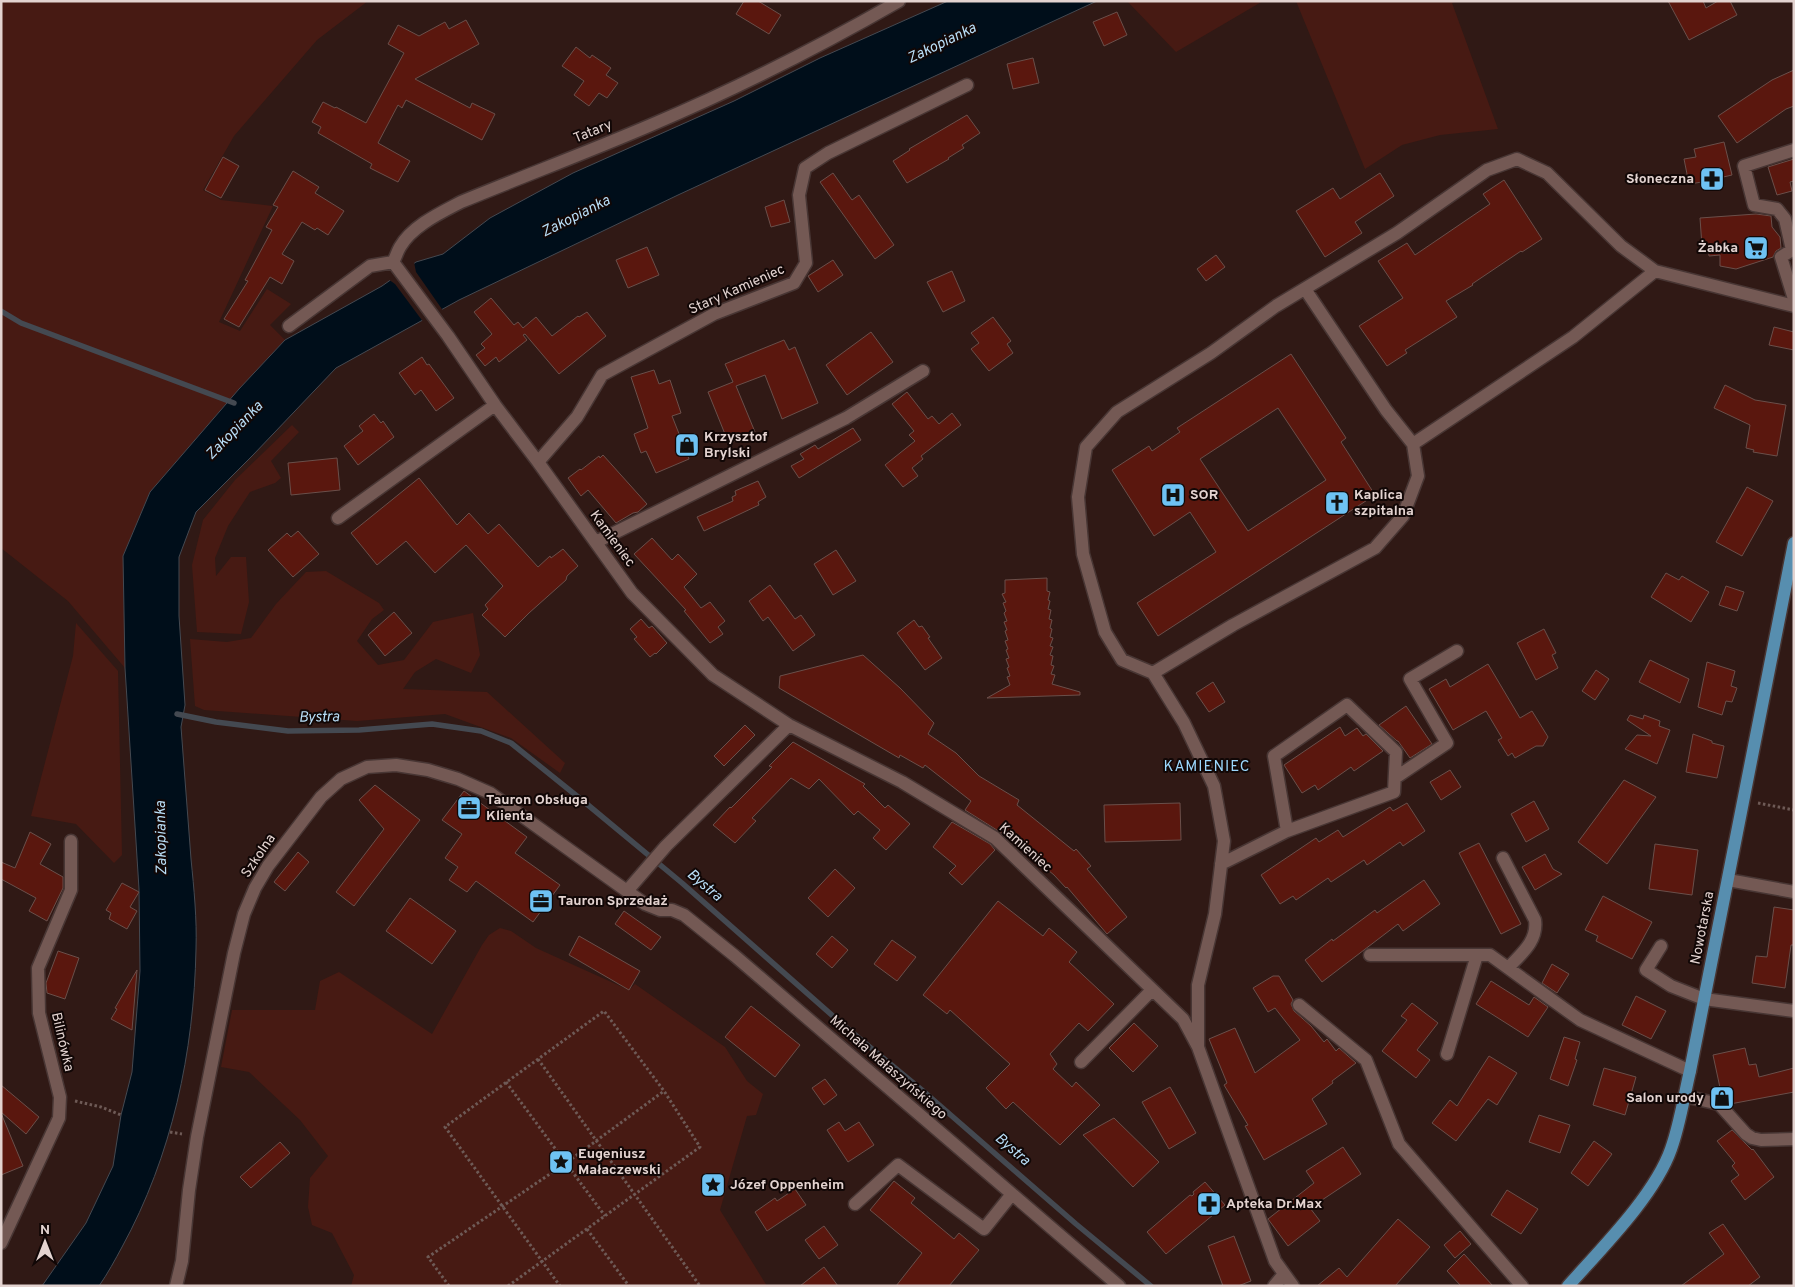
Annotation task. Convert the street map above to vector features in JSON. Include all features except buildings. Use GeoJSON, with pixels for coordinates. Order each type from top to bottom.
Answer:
{"type":"FeatureCollection","features":[{"type":"Feature","properties":{"kind":"main road","name":"Nowotarska"},"geometry":{"type":"LineString","coordinates":[[1568,1286],[1635,1209],[1656,1180],[1671,1149],[1690,1071],[1794,543]]}},
{"type":"Feature","properties":{"kind":"street","name":"Tatary"},"geometry":{"type":"LineString","coordinates":[[396,267],[400,247],[414,232],[434,217],[461,202],[652,124],[763,73],[845,32],[899,1]]}},
{"type":"Feature","properties":{"kind":"street","name":"Stary Kamieniec"},"geometry":{"type":"LineString","coordinates":[[538,462],[577,417],[602,375],[714,314],[794,283],[806,263],[799,195],[805,168],[828,153],[967,85]]}},
{"type":"Feature","properties":{"kind":"street"},"geometry":{"type":"LineString","coordinates":[[1794,150],[1744,166],[1754,205],[1777,209],[1785,219],[1792,250],[1781,257],[1794,298]]}},
{"type":"Feature","properties":{"kind":"street"},"geometry":{"type":"LineString","coordinates":[[1305,289],[1386,410],[1413,444],[1418,476],[1403,516],[1374,548],[1233,625],[1153,673],[1122,660],[1105,632],[1083,554],[1078,497],[1086,447],[1117,412],[1211,353],[1276,306],[1396,233],[1487,170],[1517,159],[1547,173],[1621,246],[1655,271],[1794,306]]}},
{"type":"Feature","properties":{"kind":"street"},"geometry":{"type":"LineString","coordinates":[[289,326],[370,266],[396,267]]}},
{"type":"Feature","properties":{"kind":"street","name":"Kamieniec"},"geometry":{"type":"LineString","coordinates":[[396,267],[448,336],[495,405],[632,593],[713,675],[789,725],[902,782],[995,838],[1183,1019],[1198,1046],[1275,1261],[1293,1286]]}},
{"type":"Feature","properties":{"kind":"street"},"geometry":{"type":"LineString","coordinates":[[1413,444],[1573,337],[1655,271]]}},
{"type":"Feature","properties":{"kind":"street"},"geometry":{"type":"LineString","coordinates":[[596,542],[846,418],[923,372]]}},
{"type":"Feature","properties":{"kind":"street"},"geometry":{"type":"LineString","coordinates":[[338,518],[495,405]]}},
{"type":"Feature","properties":{"kind":"street"},"geometry":{"type":"LineString","coordinates":[[1395,778],[1447,743],[1410,679],[1457,651]]}},
{"type":"Feature","properties":{"kind":"street","name":"Kamieniec"},"geometry":{"type":"LineString","coordinates":[[1153,673],[1184,723],[1214,786],[1224,841],[1215,914],[1198,985],[1198,1046]]}},
{"type":"Feature","properties":{"kind":"street"},"geometry":{"type":"LineString","coordinates":[[1221,864],[1287,831],[1394,792],[1396,752],[1347,705],[1274,756],[1287,831]]}},
{"type":"Feature","properties":{"kind":"street"},"geometry":{"type":"LineString","coordinates":[[627,891],[666,846],[789,725]]}},
{"type":"Feature","properties":{"kind":"street","name":"Szkolna"},"geometry":{"type":"LineString","coordinates":[[176,1286],[182,1260],[188,1190],[197,1137],[234,953],[244,914],[255,888],[268,866],[320,797],[342,779],[367,767],[396,765],[428,770],[458,779],[490,793],[627,891]]}},
{"type":"Feature","properties":{"kind":"street","name":"Bilinówka"},"geometry":{"type":"LineString","coordinates":[[1,1243],[59,1118],[60,1098],[39,1013],[38,968],[71,890],[71,840]]}},
{"type":"Feature","properties":{"kind":"street"},"geometry":{"type":"LineString","coordinates":[[1502,858],[1535,920],[1536,928],[1531,943],[1508,968]]}},
{"type":"Feature","properties":{"kind":"street"},"geometry":{"type":"LineString","coordinates":[[1728,880],[1794,892]]}},
{"type":"Feature","properties":{"kind":"street","name":"Michała Małaszyńskiego"},"geometry":{"type":"LineString","coordinates":[[627,891],[660,910],[672,910],[684,915],[735,956],[1120,1286]]}},
{"type":"Feature","properties":{"kind":"street"},"geometry":{"type":"LineString","coordinates":[[1661,946],[1646,970],[1671,986],[1704,999],[1794,1011]]}},
{"type":"Feature","properties":{"kind":"street"},"geometry":{"type":"LineString","coordinates":[[1370,955],[1490,955],[1580,1020],[1690,1071]]}},
{"type":"Feature","properties":{"kind":"street"},"geometry":{"type":"LineString","coordinates":[[1447,1054],[1477,955]]}},
{"type":"Feature","properties":{"kind":"street"},"geometry":{"type":"LineString","coordinates":[[1081,1062],[1152,990]]}},
{"type":"Feature","properties":{"kind":"street"},"geometry":{"type":"LineString","coordinates":[[1299,1005],[1366,1060],[1399,1144],[1522,1286]]}},
{"type":"Feature","properties":{"kind":"street"},"geometry":{"type":"LineString","coordinates":[[1684,1096],[1719,1104],[1746,1134],[1752,1138],[1761,1140],[1794,1139]]}},
{"type":"Feature","properties":{"kind":"street"},"geometry":{"type":"LineString","coordinates":[[854,1204],[898,1165],[984,1230],[1012,1194]]}},
{"type":"Feature","properties":{"kind":"street"},"geometry":{"type":"LineString","coordinates":[[1274,1286],[1284,1274]]}},
{"type":"Feature","properties":{"kind":"path"},"geometry":{"type":"LineString","coordinates":[[1756,802],[1794,810]]}},
{"type":"Feature","properties":{"kind":"path"},"geometry":{"type":"LineString","coordinates":[[508,1286],[542,1260],[700,1147],[664,1091],[604,1011],[445,1127],[542,1260],[560,1286]]}},
{"type":"Feature","properties":{"kind":"path"},"geometry":{"type":"LineString","coordinates":[[538,1059],[700,1286]]}},
{"type":"Feature","properties":{"kind":"path"},"geometry":{"type":"LineString","coordinates":[[506,1082],[605,1216]]}},
{"type":"Feature","properties":{"kind":"path"},"geometry":{"type":"LineString","coordinates":[[449,1286],[428,1257],[566,1163],[664,1091]]}},
{"type":"Feature","properties":{"kind":"path"},"geometry":{"type":"LineString","coordinates":[[60,1098],[101,1107],[121,1115]]}},
{"type":"Feature","properties":{"kind":"path"},"geometry":{"type":"LineString","coordinates":[[587,1229],[629,1286]]}},
{"type":"Feature","properties":{"kind":"shaded area"},"geometry":{"type":"Polygon","coordinates":[[[1,1],[368,1],[317,40],[234,136],[203,190],[221,200],[273,206],[219,322],[240,331],[267,289],[291,304],[270,325],[285,340],[239,389],[150,492],[123,556],[125,668],[68,601],[1,548],[1,1]]]}},
{"type":"Feature","properties":{"kind":"shaded area"},"geometry":{"type":"Polygon","coordinates":[[[1127,1],[1263,1],[1176,52],[1127,1]]]}},
{"type":"Feature","properties":{"kind":"shaded area"},"geometry":{"type":"Polygon","coordinates":[[[1296,1],[1456,1],[1452,3],[1498,129],[1440,135],[1402,145],[1365,169],[1296,1]]]}},
{"type":"Feature","properties":{"kind":"shaded area"},"geometry":{"type":"Polygon","coordinates":[[[292,425],[299,432],[271,461],[281,478],[275,483],[250,492],[228,526],[215,558],[216,576],[231,557],[246,557],[249,602],[241,634],[197,632],[192,565],[203,520],[235,480],[292,425]]]}},
{"type":"Feature","properties":{"kind":"shaded area"},"geometry":{"type":"Polygon","coordinates":[[[326,571],[379,603],[384,610],[372,619],[357,641],[378,665],[404,660],[433,622],[473,613],[480,655],[471,673],[436,659],[415,672],[403,689],[487,692],[565,763],[560,773],[511,738],[445,714],[357,721],[204,710],[195,706],[190,639],[227,642],[251,638],[276,604],[306,572],[326,571]]]}},
{"type":"Feature","properties":{"kind":"shaded area"},"geometry":{"type":"Polygon","coordinates":[[[76,623],[118,671],[122,855],[114,863],[76,824],[31,816],[73,656],[76,623]]]}},
{"type":"Feature","properties":{"kind":"shaded area"},"geometry":{"type":"Polygon","coordinates":[[[500,928],[511,931],[536,948],[629,990],[635,984],[725,1047],[747,1081],[763,1094],[756,1115],[747,1116],[720,1210],[767,1286],[351,1286],[354,1275],[332,1233],[312,1225],[308,1207],[310,1178],[328,1156],[300,1120],[249,1072],[221,1067],[232,1010],[315,1010],[320,981],[339,972],[432,1034],[482,945],[489,935],[500,928]]]}},
{"type":"Feature","properties":{"kind":"water","name":"Zakopianka"},"geometry":{"type":"Polygon","coordinates":[[[948,1],[1097,1],[678,195],[459,300],[336,368],[196,512],[179,557],[179,616],[185,705],[181,727],[196,938],[191,1026],[185,1065],[167,1140],[154,1177],[119,1252],[99,1286],[42,1286],[86,1223],[113,1166],[121,1115],[132,1072],[140,971],[139,889],[125,668],[123,556],[150,492],[239,389],[285,340],[382,286],[416,262],[443,254],[490,218],[573,173],[734,101],[820,58],[948,1]]]}},
{"type":"Feature","properties":{"kind":"pier"},"geometry":{"type":"Polygon","coordinates":[[[414,262],[416,272],[444,312],[424,323],[395,284],[388,279],[414,262]]]}},
{"type":"Feature","properties":{"kind":"waterway"},"geometry":{"type":"LineString","coordinates":[[1,311],[21,323],[234,403]]}},
{"type":"Feature","properties":{"kind":"waterway","name":"Bystra"},"geometry":{"type":"LineString","coordinates":[[177,714],[216,722],[288,731],[359,730],[432,724],[481,731],[511,743],[682,883],[842,1024],[1151,1286]]}},
{"type":"Feature","properties":{"kind":"place","name":"Słoneczna"},"geometry":{"type":"Point","coordinates":[1712,179]}},
{"type":"Feature","properties":{"kind":"place","name":"Żabka"},"geometry":{"type":"Point","coordinates":[1756,248]}},
{"type":"Feature","properties":{"kind":"place","name":"Krzysztof Brylski"},"geometry":{"type":"Point","coordinates":[687,445]}},
{"type":"Feature","properties":{"kind":"place","name":"SOR"},"geometry":{"type":"Point","coordinates":[1173,495]}},
{"type":"Feature","properties":{"kind":"place","name":"Kaplica szpitalna"},"geometry":{"type":"Point","coordinates":[1337,503]}},
{"type":"Feature","properties":{"kind":"place","name":"Tauron Obsługa Klienta"},"geometry":{"type":"Point","coordinates":[469,808]}},
{"type":"Feature","properties":{"kind":"place","name":"Tauron Sprzedaż"},"geometry":{"type":"Point","coordinates":[541,901]}},
{"type":"Feature","properties":{"kind":"place","name":"Salon urody"},"geometry":{"type":"Point","coordinates":[1722,1098]}},
{"type":"Feature","properties":{"kind":"place","name":"Eugeniusz Małaczewski"},"geometry":{"type":"Point","coordinates":[561,1162]}},
{"type":"Feature","properties":{"kind":"place","name":"Józef Oppenheim"},"geometry":{"type":"Point","coordinates":[713,1185]}},
{"type":"Feature","properties":{"kind":"place","name":"Apteka Dr.Max"},"geometry":{"type":"Point","coordinates":[1209,1204]}},
{"type":"Feature","properties":{"kind":"district","name":"KAMIENIEC"},"geometry":{"type":"Point","coordinates":[1207,767]}}]}
